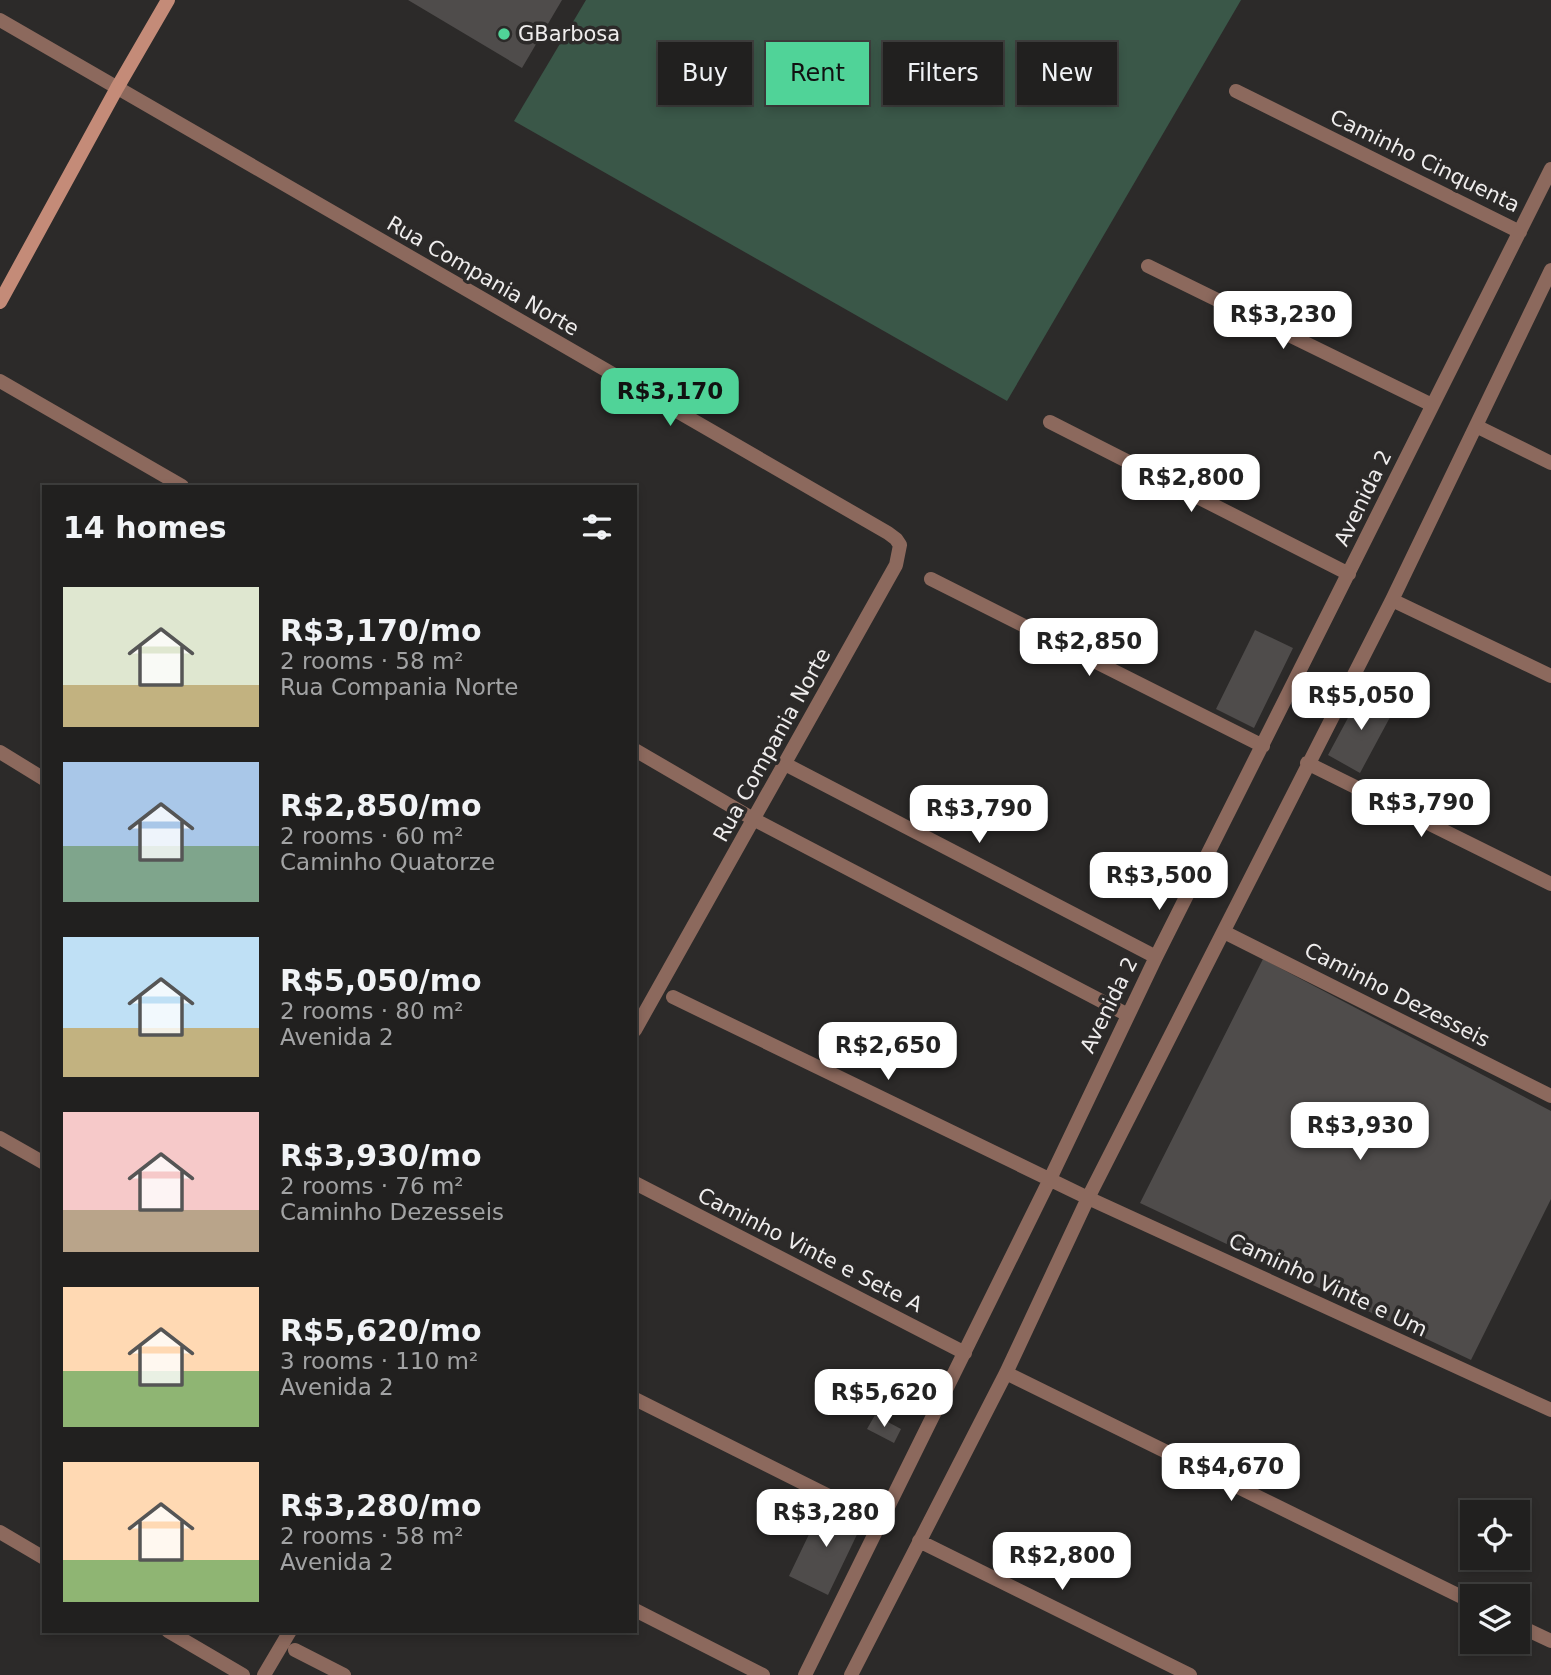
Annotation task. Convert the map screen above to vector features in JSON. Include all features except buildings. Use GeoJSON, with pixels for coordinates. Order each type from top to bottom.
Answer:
{"type":"FeatureCollection","features":[{"type":"Feature","properties":{"kind":"street"},"geometry":{"type":"LineString","coordinates":[[0,302],[168,0]]}},
{"type":"Feature","properties":{"kind":"street","name":"Rua Compania Norte"},"geometry":{"type":"LineString","coordinates":[[0,20],[896,538],[900,545],[896,565],[637,1026]]}},
{"type":"Feature","properties":{"kind":"street","name":"Caminho Cinquenta"},"geometry":{"type":"LineString","coordinates":[[1236,91],[1520,232]]}},
{"type":"Feature","properties":{"kind":"street","name":"Avenida 2"},"geometry":{"type":"LineString","coordinates":[[805,1675],[1050,1180],[1156,957],[1551,169]]}},
{"type":"Feature","properties":{"kind":"street"},"geometry":{"type":"LineString","coordinates":[[1148,266],[1432,405]]}},
{"type":"Feature","properties":{"kind":"street"},"geometry":{"type":"LineString","coordinates":[[851,1675],[1006,1373],[1088,1198],[1392,600],[1551,270]]}},
{"type":"Feature","properties":{"kind":"street"},"geometry":{"type":"LineString","coordinates":[[0,381],[180,485]]}},
{"type":"Feature","properties":{"kind":"street"},"geometry":{"type":"LineString","coordinates":[[1050,422],[1349,574]]}},
{"type":"Feature","properties":{"kind":"street"},"geometry":{"type":"LineString","coordinates":[[1476,426],[1551,463]]}},
{"type":"Feature","properties":{"kind":"street"},"geometry":{"type":"LineString","coordinates":[[931,579],[1263,746]]}},
{"type":"Feature","properties":{"kind":"street"},"geometry":{"type":"LineString","coordinates":[[1392,600],[1551,677]]}},
{"type":"Feature","properties":{"kind":"street"},"geometry":{"type":"LineString","coordinates":[[637,751],[755,820],[1128,1015]]}},
{"type":"Feature","properties":{"kind":"street"},"geometry":{"type":"LineString","coordinates":[[0,752],[42,778]]}},
{"type":"Feature","properties":{"kind":"street"},"geometry":{"type":"LineString","coordinates":[[1307,763],[1551,884]]}},
{"type":"Feature","properties":{"kind":"street"},"geometry":{"type":"LineString","coordinates":[[785,764],[1156,957]]}},
{"type":"Feature","properties":{"kind":"street","name":"Caminho Dezesseis"},"geometry":{"type":"LineString","coordinates":[[1224,932],[1551,1096]]}},
{"type":"Feature","properties":{"kind":"street","name":"Caminho Vinte e Um"},"geometry":{"type":"LineString","coordinates":[[673,998],[1088,1198],[1551,1410]]}},
{"type":"Feature","properties":{"kind":"street"},"geometry":{"type":"LineString","coordinates":[[0,1138],[42,1162]]}},
{"type":"Feature","properties":{"kind":"street","name":"Caminho Vinte e Sete A"},"geometry":{"type":"LineString","coordinates":[[637,1184],[965,1353]]}},
{"type":"Feature","properties":{"kind":"street"},"geometry":{"type":"LineString","coordinates":[[1006,1373],[1460,1596]]}},
{"type":"Feature","properties":{"kind":"street"},"geometry":{"type":"LineString","coordinates":[[637,1400],[881,1522]]}},
{"type":"Feature","properties":{"kind":"street"},"geometry":{"type":"LineString","coordinates":[[0,1532],[42,1557]]}},
{"type":"Feature","properties":{"kind":"street"},"geometry":{"type":"LineString","coordinates":[[919,1541],[1190,1675]]}},
{"type":"Feature","properties":{"kind":"street"},"geometry":{"type":"LineString","coordinates":[[637,1611],[763,1675]]}},
{"type":"Feature","properties":{"kind":"street"},"geometry":{"type":"LineString","coordinates":[[1530,1631],[1551,1641]]}},
{"type":"Feature","properties":{"kind":"street"},"geometry":{"type":"LineString","coordinates":[[171,1633],[243,1675]]}},
{"type":"Feature","properties":{"kind":"street"},"geometry":{"type":"LineString","coordinates":[[264,1675],[289,1633]]}},
{"type":"Feature","properties":{"kind":"street"},"geometry":{"type":"LineString","coordinates":[[295,1650],[344,1675]]}},
{"type":"Feature","properties":{"kind":"green space"},"geometry":{"type":"Polygon","coordinates":[[[586,0],[1241,0],[1007,401],[514,121],[586,0]]]}},
{"type":"Feature","properties":{"kind":"place","name":"GBarbosa"},"geometry":{"type":"Point","coordinates":[504,34]}}]}
